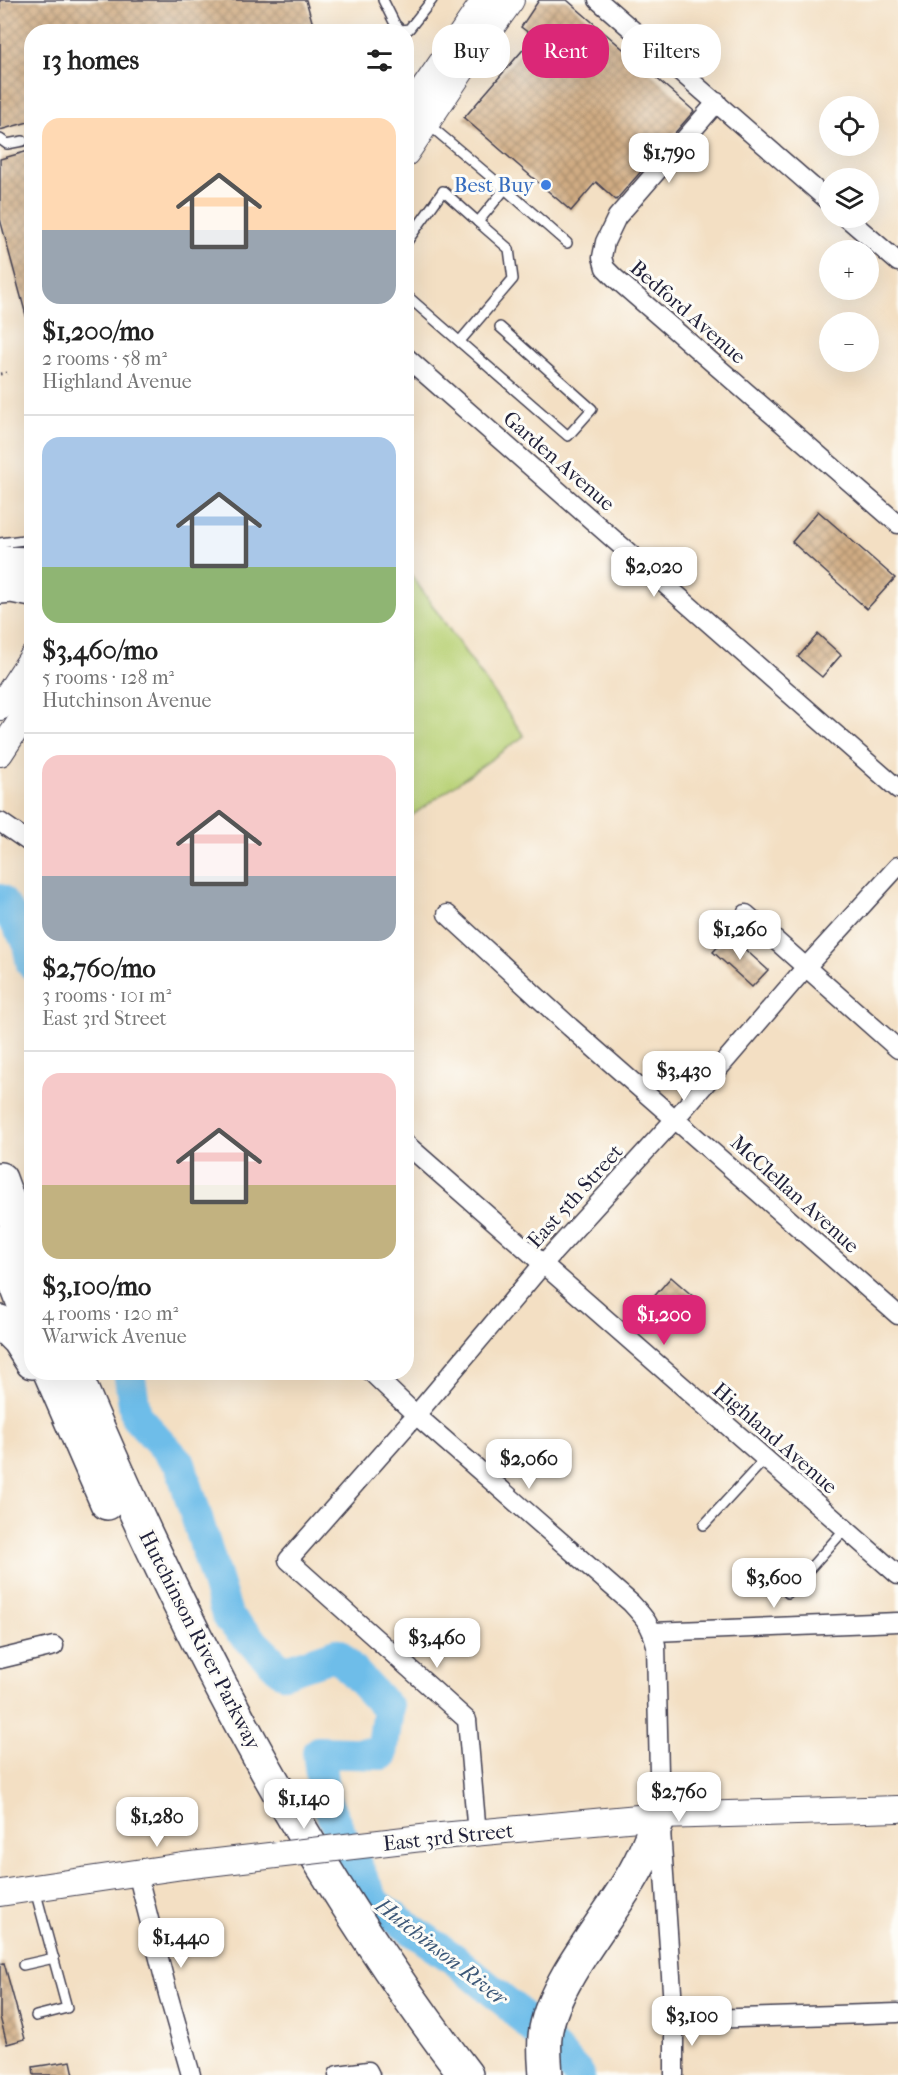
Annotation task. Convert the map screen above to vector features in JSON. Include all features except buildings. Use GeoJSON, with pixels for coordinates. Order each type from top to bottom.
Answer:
{"type":"FeatureCollection","features":[{"type":"Feature","properties":{"kind":"highway"},"geometry":{"type":"LineString","coordinates":[[0,1179],[24,1244]]}},
{"type":"Feature","properties":{"kind":"highway"},"geometry":{"type":"LineString","coordinates":[[0,1242],[24,1304]]}},
{"type":"Feature","properties":{"kind":"highway"},"geometry":{"type":"LineString","coordinates":[[0,1322],[24,1349]]}},
{"type":"Feature","properties":{"kind":"highway"},"geometry":{"type":"LineString","coordinates":[[41,1380],[79,1442]]}},
{"type":"Feature","properties":{"kind":"highway","name":"Hutchinson River Parkway"},"geometry":{"type":"LineString","coordinates":[[53,1380],[79,1442],[160,1616],[280,1839],[373,1986],[439,2075]]}},
{"type":"Feature","properties":{"kind":"highway","name":"Hutchinson River Parkway"},"geometry":{"type":"LineString","coordinates":[[78,1380],[143,1529],[181,1608],[233,1711],[277,1791],[374,1947],[466,2075]]}},
{"type":"Feature","properties":{"kind":"highway"},"geometry":{"type":"LineString","coordinates":[[546,2074],[546,2031],[553,2006],[569,1975],[637,1869],[660,1816]]}},
{"type":"Feature","properties":{"kind":"street"},"geometry":{"type":"LineString","coordinates":[[415,116],[485,0]]}},
{"type":"Feature","properties":{"kind":"street"},"geometry":{"type":"LineString","coordinates":[[415,116],[482,40],[511,0]]}},
{"type":"Feature","properties":{"kind":"street"},"geometry":{"type":"LineString","coordinates":[[598,0],[819,192]]}},
{"type":"Feature","properties":{"kind":"street","name":"Bedford Avenue"},"geometry":{"type":"LineString","coordinates":[[717,102],[617,217],[605,242],[602,257],[605,268],[898,524]]}},
{"type":"Feature","properties":{"kind":"street"},"geometry":{"type":"LineString","coordinates":[[859,228],[898,262]]}},
{"type":"Feature","properties":{"kind":"street","name":"Garden Avenue"},"geometry":{"type":"LineString","coordinates":[[414,364],[898,789]]}},
{"type":"Feature","properties":{"kind":"street"},"geometry":{"type":"LineString","coordinates":[[0,707],[24,670]]}},
{"type":"Feature","properties":{"kind":"street"},"geometry":{"type":"LineString","coordinates":[[0,753],[24,716]]}},
{"type":"Feature","properties":{"kind":"street"},"geometry":{"type":"LineString","coordinates":[[0,822],[24,838]]}},
{"type":"Feature","properties":{"kind":"street","name":"East 5th Street"},"geometry":{"type":"LineString","coordinates":[[477,1834],[467,1720],[288,1560],[416,1415],[543,1264],[676,1118],[806,967],[898,866]]}},
{"type":"Feature","properties":{"kind":"street","name":"McClellan Avenue"},"geometry":{"type":"LineString","coordinates":[[447,914],[570,1027],[898,1315]]}},
{"type":"Feature","properties":{"kind":"street"},"geometry":{"type":"LineString","coordinates":[[746,914],[898,1049]]}},
{"type":"Feature","properties":{"kind":"street","name":"Highland Avenue"},"geometry":{"type":"LineString","coordinates":[[414,1151],[898,1575]]}},
{"type":"Feature","properties":{"kind":"street"},"geometry":{"type":"LineString","coordinates":[[379,1380],[416,1415],[631,1603],[648,1621],[653,1632],[656,1645],[660,1816],[674,2020],[674,2075]]}},
{"type":"Feature","properties":{"kind":"street"},"geometry":{"type":"LineString","coordinates":[[653,1632],[898,1622]]}},
{"type":"Feature","properties":{"kind":"street"},"geometry":{"type":"LineString","coordinates":[[0,1659],[54,1646]]}},
{"type":"Feature","properties":{"kind":"street","name":"East 3rd Street"},"geometry":{"type":"LineString","coordinates":[[0,1893],[183,1866],[430,1837],[660,1816],[898,1809]]}},
{"type":"Feature","properties":{"kind":"street"},"geometry":{"type":"LineString","coordinates":[[137,1872],[191,2075]]}},
{"type":"Feature","properties":{"kind":"street"},"geometry":{"type":"LineString","coordinates":[[674,2020],[898,2013]]}},
{"type":"Feature","properties":{"kind":"street"},"geometry":{"type":"LineString","coordinates":[[338,2075],[369,2073]]}},
{"type":"Feature","properties":{"kind":"lane"},"geometry":{"type":"LineString","coordinates":[[383,0],[395,24]]}},
{"type":"Feature","properties":{"kind":"lane"},"geometry":{"type":"LineString","coordinates":[[413,24],[432,0]]}},
{"type":"Feature","properties":{"kind":"lane"},"geometry":{"type":"LineString","coordinates":[[415,116],[567,243]]}},
{"type":"Feature","properties":{"kind":"lane"},"geometry":{"type":"LineString","coordinates":[[0,139],[7,144],[23,141]]}},
{"type":"Feature","properties":{"kind":"lane"},"geometry":{"type":"LineString","coordinates":[[478,222],[505,189]]}},
{"type":"Feature","properties":{"kind":"lane"},"geometry":{"type":"LineString","coordinates":[[414,231],[442,191],[509,249],[513,279],[460,341]]}},
{"type":"Feature","properties":{"kind":"lane"},"geometry":{"type":"LineString","coordinates":[[414,301],[568,436],[592,409],[500,327]]}},
{"type":"Feature","properties":{"kind":"lane"},"geometry":{"type":"LineString","coordinates":[[9,567],[24,549]]}},
{"type":"Feature","properties":{"kind":"lane"},"geometry":{"type":"LineString","coordinates":[[704,1525],[765,1459]]}},
{"type":"Feature","properties":{"kind":"lane"},"geometry":{"type":"LineString","coordinates":[[788,1593],[845,1529]]}},
{"type":"Feature","properties":{"kind":"lane"},"geometry":{"type":"LineString","coordinates":[[34,1888],[68,2008],[36,2016]]}},
{"type":"Feature","properties":{"kind":"lane"},"geometry":{"type":"LineString","coordinates":[[23,1965],[54,1958]]}},
{"type":"Feature","properties":{"kind":"path"},"geometry":{"type":"LineString","coordinates":[[0,374],[7,373]]}},
{"type":"Feature","properties":{"kind":"green space"},"geometry":{"type":"Polygon","coordinates":[[[414,579],[524,736],[414,814],[414,579]]]}},
{"type":"Feature","properties":{"kind":"waterway","name":"Hutchinson River"},"geometry":{"type":"LineString","coordinates":[[0,900],[24,935]]}},
{"type":"Feature","properties":{"kind":"waterway","name":"Hutchinson River"},"geometry":{"type":"LineString","coordinates":[[130,1380],[136,1416],[180,1464],[228,1618],[283,1672],[337,1654],[388,1709],[382,1754],[318,1752],[325,1801],[375,1904],[454,1959],[513,2008],[579,2075]]}},
{"type":"Feature","properties":{"kind":"place","name":"Best Buy"},"geometry":{"type":"Point","coordinates":[546,185]}}]}
